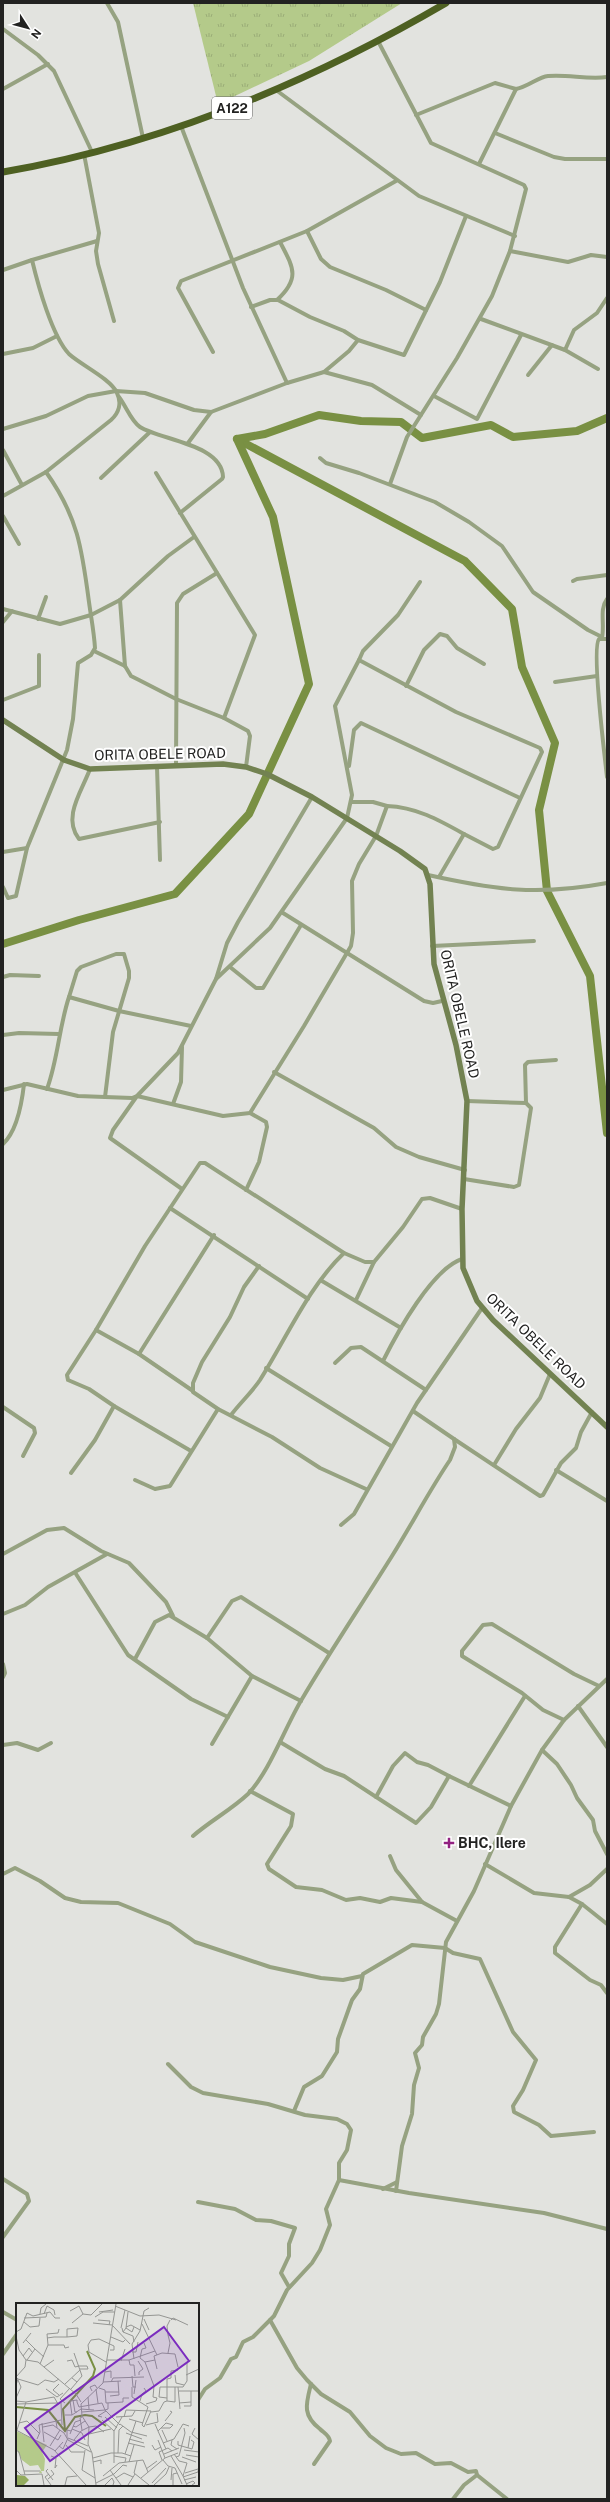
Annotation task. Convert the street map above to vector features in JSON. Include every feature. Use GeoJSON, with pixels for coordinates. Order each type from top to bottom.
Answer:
{"type":"FeatureCollection","features":[{"type":"Feature","properties":{"kind":"highway","name":"A122"},"geometry":{"type":"LineString","coordinates":[[3,172],[84,154],[143,138],[181,126],[276,90],[378,41],[446,3]]}},
{"type":"Feature","properties":{"kind":"main road","name":"ORITA OBELE ROAD"},"geometry":{"type":"LineString","coordinates":[[3,720],[64,760],[90,769],[223,764],[246,767],[267,774],[312,797],[414,859],[428,875],[432,946],[442,1001],[456,1045],[467,1101],[462,1209],[462,1259],[466,1280],[482,1308],[550,1374],[607,1426]]}},
{"type":"Feature","properties":{"kind":"street"},"geometry":{"type":"LineString","coordinates":[[107,3],[118,22],[143,138]]}},
{"type":"Feature","properties":{"kind":"street"},"geometry":{"type":"LineString","coordinates":[[3,30],[48,64],[62,86],[92,152]]}},
{"type":"Feature","properties":{"kind":"street"},"geometry":{"type":"LineString","coordinates":[[378,41],[431,143],[526,186],[515,236],[510,251],[481,319],[407,437],[390,484]]}},
{"type":"Feature","properties":{"kind":"street"},"geometry":{"type":"LineString","coordinates":[[3,88],[48,64]]}},
{"type":"Feature","properties":{"kind":"street"},"geometry":{"type":"LineString","coordinates":[[416,115],[495,83],[516,89],[546,76],[584,76],[595,79],[607,77]]}},
{"type":"Feature","properties":{"kind":"street"},"geometry":{"type":"LineString","coordinates":[[479,164],[516,89]]}},
{"type":"Feature","properties":{"kind":"street"},"geometry":{"type":"LineString","coordinates":[[276,90],[396,181],[419,196],[515,236]]}},
{"type":"Feature","properties":{"kind":"street"},"geometry":{"type":"LineString","coordinates":[[181,126],[251,307],[287,382]]}},
{"type":"Feature","properties":{"kind":"street"},"geometry":{"type":"LineString","coordinates":[[494,133],[554,157],[565,159],[607,159]]}},
{"type":"Feature","properties":{"kind":"street"},"geometry":{"type":"LineString","coordinates":[[84,154],[99,233],[97,241],[99,271],[114,321]]}},
{"type":"Feature","properties":{"kind":"street"},"geometry":{"type":"LineString","coordinates":[[213,352],[178,285],[185,279],[233,262],[307,231],[396,181]]}},
{"type":"Feature","properties":{"kind":"street"},"geometry":{"type":"LineString","coordinates":[[277,300],[310,317],[344,331],[358,340],[404,354],[426,310],[466,216]]}},
{"type":"Feature","properties":{"kind":"street"},"geometry":{"type":"LineString","coordinates":[[307,231],[321,259],[330,267],[386,290],[426,310]]}},
{"type":"Feature","properties":{"kind":"street"},"geometry":{"type":"LineString","coordinates":[[3,270],[97,241]]}},
{"type":"Feature","properties":{"kind":"street"},"geometry":{"type":"LineString","coordinates":[[251,307],[277,300],[290,286],[293,271],[280,242]]}},
{"type":"Feature","properties":{"kind":"street"},"geometry":{"type":"LineString","coordinates":[[510,251],[568,262],[591,255],[607,257]]}},
{"type":"Feature","properties":{"kind":"street"},"geometry":{"type":"LineString","coordinates":[[32,260],[56,336],[76,360],[116,390],[138,426],[150,432],[188,443],[209,455],[222,470],[224,477],[180,513]]}},
{"type":"Feature","properties":{"kind":"street"},"geometry":{"type":"LineString","coordinates":[[565,350],[574,330],[597,313],[607,298]]}},
{"type":"Feature","properties":{"kind":"street"},"geometry":{"type":"LineString","coordinates":[[481,319],[565,350],[598,369]]}},
{"type":"Feature","properties":{"kind":"street"},"geometry":{"type":"LineString","coordinates":[[434,396],[477,419],[521,335]]}},
{"type":"Feature","properties":{"kind":"street"},"geometry":{"type":"LineString","coordinates":[[3,354],[33,348],[56,336]]}},
{"type":"Feature","properties":{"kind":"street"},"geometry":{"type":"LineString","coordinates":[[3,429],[46,416],[88,396],[116,390],[145,393],[194,410],[211,412],[287,382],[324,372],[349,351],[358,340]]}},
{"type":"Feature","properties":{"kind":"street"},"geometry":{"type":"LineString","coordinates":[[528,375],[552,345]]}},
{"type":"Feature","properties":{"kind":"street"},"geometry":{"type":"LineString","coordinates":[[324,372],[372,385],[421,415]]}},
{"type":"Feature","properties":{"kind":"street"},"geometry":{"type":"LineString","coordinates":[[3,496],[46,472],[115,416],[119,405],[118,395]]}},
{"type":"Feature","properties":{"kind":"street"},"geometry":{"type":"LineString","coordinates":[[188,443],[211,412]]}},
{"type":"Feature","properties":{"kind":"street"},"geometry":{"type":"LineString","coordinates":[[100,478],[150,432]]}},
{"type":"Feature","properties":{"kind":"street"},"geometry":{"type":"LineString","coordinates":[[3,450],[22,485]]}},
{"type":"Feature","properties":{"kind":"street"},"geometry":{"type":"LineString","coordinates":[[320,458],[326,463],[390,484],[435,502],[469,522],[502,546],[533,592],[588,630],[607,639]]}},
{"type":"Feature","properties":{"kind":"street"},"geometry":{"type":"LineString","coordinates":[[3,889],[8,898],[16,896],[27,848],[64,760],[73,719],[76,668],[81,659],[91,655],[94,651],[92,614],[76,525],[62,494],[46,472]]}},
{"type":"Feature","properties":{"kind":"street"},"geometry":{"type":"LineString","coordinates":[[156,473],[255,635],[224,718]]}},
{"type":"Feature","properties":{"kind":"street"},"geometry":{"type":"LineString","coordinates":[[3,516],[19,544]]}},
{"type":"Feature","properties":{"kind":"street"},"geometry":{"type":"LineString","coordinates":[[3,608],[60,624],[92,614],[120,600],[168,556],[194,537]]}},
{"type":"Feature","properties":{"kind":"street"},"geometry":{"type":"LineString","coordinates":[[176,765],[177,603],[183,594],[217,573]]}},
{"type":"Feature","properties":{"kind":"street"},"geometry":{"type":"LineString","coordinates":[[572,581],[578,578],[607,575]]}},
{"type":"Feature","properties":{"kind":"street"},"geometry":{"type":"LineString","coordinates":[[216,979],[270,928],[283,913],[347,818],[352,802],[349,769],[335,706],[363,651],[398,615],[420,582]]}},
{"type":"Feature","properties":{"kind":"street"},"geometry":{"type":"LineString","coordinates":[[38,619],[46,596]]}},
{"type":"Feature","properties":{"kind":"street"},"geometry":{"type":"LineString","coordinates":[[607,599],[602,610],[605,622],[602,637],[597,645],[598,676],[607,777]]}},
{"type":"Feature","properties":{"kind":"street"},"geometry":{"type":"LineString","coordinates":[[120,600],[125,666],[131,676],[176,699],[224,718],[250,734],[246,767]]}},
{"type":"Feature","properties":{"kind":"street"},"geometry":{"type":"LineString","coordinates":[[3,622],[12,611]]}},
{"type":"Feature","properties":{"kind":"street"},"geometry":{"type":"LineString","coordinates":[[406,686],[424,650],[440,634],[447,636],[457,648],[484,664]]}},
{"type":"Feature","properties":{"kind":"street"},"geometry":{"type":"LineString","coordinates":[[94,651],[125,666]]}},
{"type":"Feature","properties":{"kind":"street"},"geometry":{"type":"LineString","coordinates":[[3,700],[39,686],[40,655]]}},
{"type":"Feature","properties":{"kind":"street"},"geometry":{"type":"LineString","coordinates":[[352,802],[373,802],[417,811],[439,820],[496,849],[542,752],[540,748],[406,686],[359,660]]}},
{"type":"Feature","properties":{"kind":"street"},"geometry":{"type":"LineString","coordinates":[[555,682],[598,676]]}},
{"type":"Feature","properties":{"kind":"street"},"geometry":{"type":"LineString","coordinates":[[349,769],[354,730],[361,723],[520,798]]}},
{"type":"Feature","properties":{"kind":"street"},"geometry":{"type":"LineString","coordinates":[[157,767],[160,822],[160,860]]}},
{"type":"Feature","properties":{"kind":"street"},"geometry":{"type":"LineString","coordinates":[[90,769],[72,814],[73,827],[79,839],[160,822]]}},
{"type":"Feature","properties":{"kind":"street"},"geometry":{"type":"LineString","coordinates":[[182,1190],[110,1138],[113,1130],[137,1096],[182,1047],[191,1026],[216,979],[227,943],[312,797]]}},
{"type":"Feature","properties":{"kind":"street"},"geometry":{"type":"LineString","coordinates":[[250,1114],[274,1072],[321,999],[347,952],[353,934],[352,882],[355,871],[376,836],[387,806]]}},
{"type":"Feature","properties":{"kind":"street"},"geometry":{"type":"LineString","coordinates":[[440,877],[464,834]]}},
{"type":"Feature","properties":{"kind":"street"},"geometry":{"type":"LineString","coordinates":[[3,852],[27,848]]}},
{"type":"Feature","properties":{"kind":"street"},"geometry":{"type":"LineString","coordinates":[[428,875],[506,890],[570,890],[607,882]]}},
{"type":"Feature","properties":{"kind":"street"},"geometry":{"type":"LineString","coordinates":[[283,913],[424,1001],[433,1003],[442,1001]]}},
{"type":"Feature","properties":{"kind":"street"},"geometry":{"type":"LineString","coordinates":[[230,967],[256,988],[263,988],[301,925]]}},
{"type":"Feature","properties":{"kind":"street"},"geometry":{"type":"LineString","coordinates":[[432,946],[534,941]]}},
{"type":"Feature","properties":{"kind":"street"},"geometry":{"type":"LineString","coordinates":[[47,1089],[55,1063],[58,1034],[77,971],[81,967],[120,953],[126,958],[129,978],[113,1032],[105,1097]]}},
{"type":"Feature","properties":{"kind":"street"},"geometry":{"type":"LineString","coordinates":[[3,977],[10,975],[40,976]]}},
{"type":"Feature","properties":{"kind":"street"},"geometry":{"type":"LineString","coordinates":[[69,997],[119,1011],[191,1026]]}},
{"type":"Feature","properties":{"kind":"street"},"geometry":{"type":"LineString","coordinates":[[3,1035],[19,1033],[58,1034]]}},
{"type":"Feature","properties":{"kind":"street"},"geometry":{"type":"LineString","coordinates":[[173,1104],[181,1082],[182,1047]]}},
{"type":"Feature","properties":{"kind":"street"},"geometry":{"type":"LineString","coordinates":[[526,1103],[525,1065],[528,1062],[556,1060]]}},
{"type":"Feature","properties":{"kind":"street"},"geometry":{"type":"LineString","coordinates":[[274,1072],[374,1128],[396,1147],[419,1157],[465,1170]]}},
{"type":"Feature","properties":{"kind":"street"},"geometry":{"type":"LineString","coordinates":[[3,1144],[9,1136],[15,1121],[24,1084]]}},
{"type":"Feature","properties":{"kind":"street"},"geometry":{"type":"LineString","coordinates":[[3,1090],[24,1084],[78,1096],[128,1099],[137,1096],[223,1116],[250,1114],[266,1122],[268,1127],[259,1162],[246,1190]]}},
{"type":"Feature","properties":{"kind":"street"},"geometry":{"type":"LineString","coordinates":[[464,1179],[514,1187],[519,1185],[529,1132],[531,1108],[526,1103],[467,1101]]}},
{"type":"Feature","properties":{"kind":"street"},"geometry":{"type":"LineString","coordinates":[[191,1452],[114,1406],[89,1389],[67,1378],[70,1370],[96,1330],[145,1246],[197,1165],[202,1163],[344,1254],[365,1262],[374,1262]]}},
{"type":"Feature","properties":{"kind":"street"},"geometry":{"type":"LineString","coordinates":[[356,1300],[374,1262],[403,1227],[422,1198],[430,1198],[462,1209]]}},
{"type":"Feature","properties":{"kind":"street"},"geometry":{"type":"LineString","coordinates":[[170,1208],[214,1235],[308,1300]]}},
{"type":"Feature","properties":{"kind":"street"},"geometry":{"type":"LineString","coordinates":[[139,1354],[214,1235]]}},
{"type":"Feature","properties":{"kind":"street"},"geometry":{"type":"LineString","coordinates":[[231,1415],[260,1380],[308,1300],[333,1264],[344,1254]]}},
{"type":"Feature","properties":{"kind":"street"},"geometry":{"type":"LineString","coordinates":[[383,1361],[417,1302],[448,1266],[462,1259]]}},
{"type":"Feature","properties":{"kind":"street"},"geometry":{"type":"LineString","coordinates":[[194,1392],[193,1382],[202,1362],[230,1317],[244,1287],[259,1266]]}},
{"type":"Feature","properties":{"kind":"street"},"geometry":{"type":"LineString","coordinates":[[322,1281],[401,1328]]}},
{"type":"Feature","properties":{"kind":"street"},"geometry":{"type":"LineString","coordinates":[[341,1525],[354,1514],[366,1489],[426,1390],[482,1308]]}},
{"type":"Feature","properties":{"kind":"street"},"geometry":{"type":"LineString","coordinates":[[96,1330],[139,1354],[218,1410],[231,1415],[272,1437],[320,1468],[366,1489]]}},
{"type":"Feature","properties":{"kind":"street"},"geometry":{"type":"LineString","coordinates":[[335,1364],[355,1346],[383,1361],[426,1390]]}},
{"type":"Feature","properties":{"kind":"street"},"geometry":{"type":"LineString","coordinates":[[266,1368],[392,1446]]}},
{"type":"Feature","properties":{"kind":"street"},"geometry":{"type":"LineString","coordinates":[[494,1465],[516,1429],[540,1398],[550,1374]]}},
{"type":"Feature","properties":{"kind":"street"},"geometry":{"type":"LineString","coordinates":[[71,1473],[95,1440],[114,1406]]}},
{"type":"Feature","properties":{"kind":"street"},"geometry":{"type":"LineString","coordinates":[[3,1407],[34,1428],[35,1433],[23,1456]]}},
{"type":"Feature","properties":{"kind":"street"},"geometry":{"type":"LineString","coordinates":[[135,1480],[155,1489],[166,1488],[172,1483],[218,1410]]}},
{"type":"Feature","properties":{"kind":"street"},"geometry":{"type":"LineString","coordinates":[[413,1411],[540,1496],[545,1492],[556,1470],[576,1448],[581,1432],[592,1412]]}},
{"type":"Feature","properties":{"kind":"street"},"geometry":{"type":"LineString","coordinates":[[193,1836],[215,1817],[227,1811],[250,1791],[280,1742],[300,1701],[329,1653],[370,1592],[450,1460],[455,1447],[454,1439]]}},
{"type":"Feature","properties":{"kind":"street"},"geometry":{"type":"LineString","coordinates":[[556,1470],[607,1501]]}},
{"type":"Feature","properties":{"kind":"street"},"geometry":{"type":"LineString","coordinates":[[3,1554],[47,1530],[60,1528],[67,1529],[107,1554],[134,1567],[166,1602],[173,1616],[207,1638],[252,1676],[300,1701]]}},
{"type":"Feature","properties":{"kind":"street"},"geometry":{"type":"LineString","coordinates":[[3,1614],[25,1605],[48,1587],[76,1574],[107,1554]]}},
{"type":"Feature","properties":{"kind":"street"},"geometry":{"type":"LineString","coordinates":[[76,1574],[113,1628],[125,1652],[198,1704],[228,1717]]}},
{"type":"Feature","properties":{"kind":"street"},"geometry":{"type":"LineString","coordinates":[[207,1638],[232,1601],[241,1597],[329,1653]]}},
{"type":"Feature","properties":{"kind":"street"},"geometry":{"type":"LineString","coordinates":[[135,1659],[155,1622],[164,1616],[173,1616]]}},
{"type":"Feature","properties":{"kind":"street"},"geometry":{"type":"LineString","coordinates":[[564,1720],[543,1710],[525,1696],[474,1665],[461,1654],[462,1650],[486,1623],[492,1624],[574,1674],[599,1686]]}},
{"type":"Feature","properties":{"kind":"street"},"geometry":{"type":"LineString","coordinates":[[3,1664],[5,1673],[3,1677]]}},
{"type":"Feature","properties":{"kind":"street"},"geometry":{"type":"LineString","coordinates":[[212,1744],[252,1676]]}},
{"type":"Feature","properties":{"kind":"street"},"geometry":{"type":"LineString","coordinates":[[396,2191],[402,2146],[412,2114],[414,2085],[419,2068],[415,2053],[422,2045],[423,2037],[436,2014],[439,2004],[444,1948],[457,1920],[474,1891],[511,1806],[542,1750],[564,1720],[607,1679]]}},
{"type":"Feature","properties":{"kind":"street"},"geometry":{"type":"LineString","coordinates":[[469,1786],[525,1696]]}},
{"type":"Feature","properties":{"kind":"street"},"geometry":{"type":"LineString","coordinates":[[578,1706],[607,1747]]}},
{"type":"Feature","properties":{"kind":"street"},"geometry":{"type":"LineString","coordinates":[[3,1745],[17,1742],[38,1750],[51,1743]]}},
{"type":"Feature","properties":{"kind":"street"},"geometry":{"type":"LineString","coordinates":[[280,1742],[325,1769],[344,1776],[418,1822],[431,1807],[449,1776]]}},
{"type":"Feature","properties":{"kind":"street"},"geometry":{"type":"LineString","coordinates":[[542,1750],[557,1764],[571,1785],[577,1798],[593,1820],[595,1831],[607,1854]]}},
{"type":"Feature","properties":{"kind":"street"},"geometry":{"type":"LineString","coordinates":[[376,1797],[393,1766],[405,1753],[417,1762],[428,1765],[511,1806]]}},
{"type":"Feature","properties":{"kind":"street"},"geometry":{"type":"LineString","coordinates":[[250,1791],[293,1814],[291,1826],[267,1864],[269,1869],[292,1885],[328,1892],[347,1900],[360,1898],[380,1902],[392,1898],[422,1902],[457,1920]]}},
{"type":"Feature","properties":{"kind":"street"},"geometry":{"type":"LineString","coordinates":[[390,1856],[396,1870],[422,1902]]}},
{"type":"Feature","properties":{"kind":"street"},"geometry":{"type":"LineString","coordinates":[[486,1864],[534,1894],[569,1897],[582,1904],[607,1924]]}},
{"type":"Feature","properties":{"kind":"street"},"geometry":{"type":"LineString","coordinates":[[3,1874],[15,1868],[40,1881],[65,1898],[81,1902],[118,1903],[170,1924],[195,1942],[270,1967],[321,1978],[342,1980],[362,1976],[407,1946],[444,1948],[453,1953],[480,1959],[497,2000],[516,2037],[535,2058],[536,2063],[527,2077],[524,2090],[513,2106],[513,2110],[539,2125],[549,2135],[594,2132]]}},
{"type":"Feature","properties":{"kind":"street"},"geometry":{"type":"LineString","coordinates":[[569,1897],[590,1885],[607,1869]]}},
{"type":"Feature","properties":{"kind":"street"},"geometry":{"type":"LineString","coordinates":[[582,1904],[555,1947],[555,1953],[590,1980],[601,1985],[607,1993]]}},
{"type":"Feature","properties":{"kind":"street"},"geometry":{"type":"LineString","coordinates":[[294,2111],[304,2087],[322,2076],[337,2052],[338,2039],[347,2020],[351,2004],[360,1989],[362,1976]]}},
{"type":"Feature","properties":{"kind":"street"},"geometry":{"type":"LineString","coordinates":[[168,2064],[197,2091],[337,2119],[350,2127],[352,2134],[339,2163],[339,2180],[326,2209],[330,2225],[321,2247],[312,2262],[289,2287],[280,2307],[270,2320],[253,2337],[244,2342],[236,2357],[231,2358],[220,2378],[205,2388],[199,2398]]}},
{"type":"Feature","properties":{"kind":"street"},"geometry":{"type":"LineString","coordinates":[[3,2179],[27,2194],[29,2201],[3,2238]]}},
{"type":"Feature","properties":{"kind":"street"},"geometry":{"type":"LineString","coordinates":[[339,2180],[383,2189],[544,2213],[607,2229]]}},
{"type":"Feature","properties":{"kind":"street"},"geometry":{"type":"LineString","coordinates":[[383,2189],[397,2182]]}},
{"type":"Feature","properties":{"kind":"street"},"geometry":{"type":"LineString","coordinates":[[198,2202],[235,2209],[256,2220],[271,2221],[295,2228],[289,2246],[289,2256],[282,2273],[289,2287]]}},
{"type":"Feature","properties":{"kind":"street"},"geometry":{"type":"LineString","coordinates":[[3,2312],[16,2319]]}},
{"type":"Feature","properties":{"kind":"street"},"geometry":{"type":"LineString","coordinates":[[270,2320],[297,2368],[311,2384],[350,2412],[366,2433],[386,2448],[402,2454],[416,2453],[435,2464],[454,2464],[468,2472],[476,2471],[477,2475],[507,2499]]}},
{"type":"Feature","properties":{"kind":"street"},"geometry":{"type":"LineString","coordinates":[[3,2354],[16,2335]]}},
{"type":"Feature","properties":{"kind":"street"},"geometry":{"type":"LineString","coordinates":[[311,2384],[306,2412],[310,2421],[328,2436],[330,2441],[314,2464]]}},
{"type":"Feature","properties":{"kind":"street"},"geometry":{"type":"LineString","coordinates":[[453,2499],[464,2485],[477,2475]]}},
{"type":"Feature","properties":{"kind":"green space"},"geometry":{"type":"Polygon","coordinates":[[[193,3],[402,3],[309,61],[218,104],[193,3]]]}},
{"type":"Feature","properties":{"kind":"waterway"},"geometry":{"type":"LineString","coordinates":[[3,944],[79,920],[175,894],[249,814],[309,684],[273,517],[237,439],[265,434],[319,415],[361,421],[401,422],[422,438],[491,425],[513,437],[577,431],[607,418]]}},
{"type":"Feature","properties":{"kind":"waterway"},"geometry":{"type":"LineString","coordinates":[[237,439],[465,561],[512,609],[522,667],[555,743],[539,810],[547,891],[590,976],[607,1133]]}},
{"type":"Feature","properties":{"kind":"place","name":"BHC, Ilere"},"geometry":{"type":"Point","coordinates":[449,1843]}}]}
